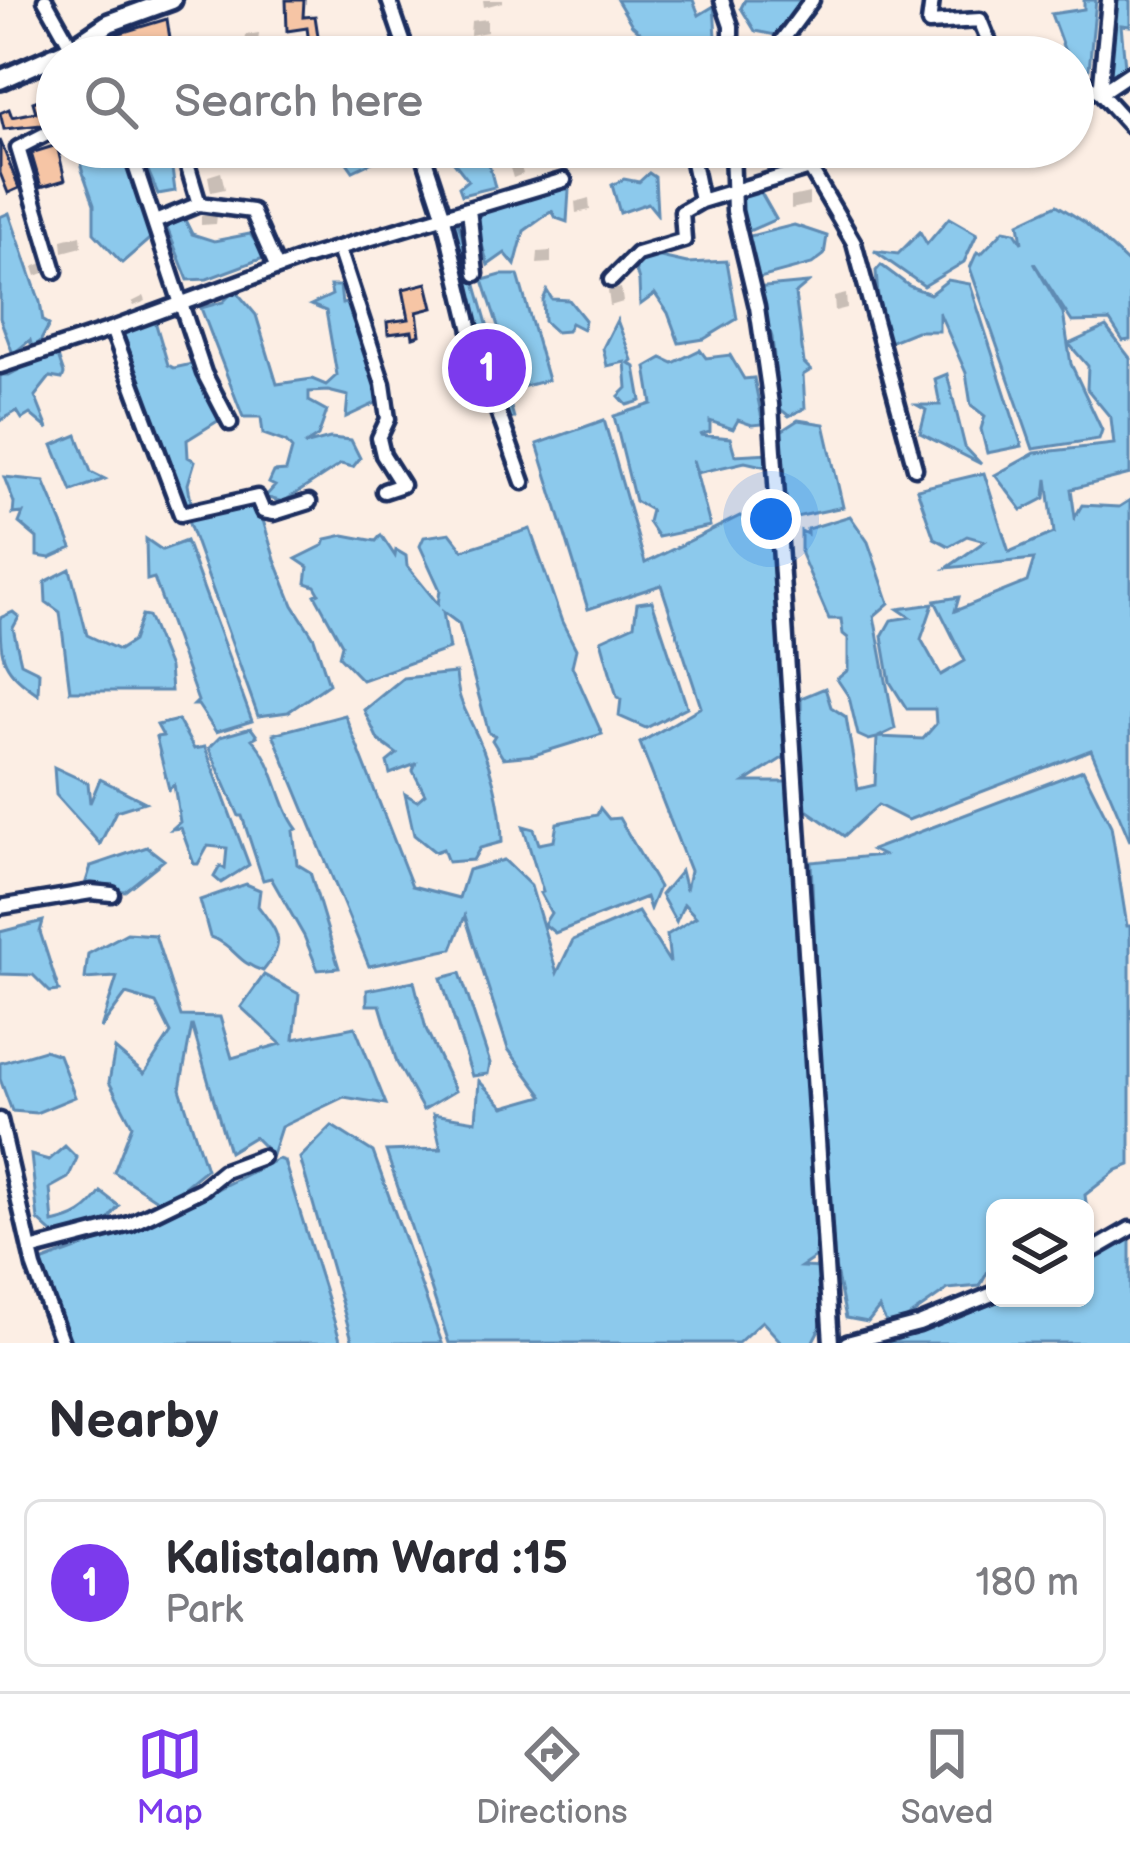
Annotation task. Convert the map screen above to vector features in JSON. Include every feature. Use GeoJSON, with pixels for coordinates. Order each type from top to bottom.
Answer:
{"type":"FeatureCollection","features":[{"type":"Feature","properties":{"kind":"main road"},"geometry":{"type":"LineString","coordinates":[[91,36],[110,23],[172,0]]}},
{"type":"Feature","properties":{"kind":"main road"},"geometry":{"type":"LineString","coordinates":[[0,80],[36,64]]}},
{"type":"Feature","properties":{"kind":"street"},"geometry":{"type":"LineString","coordinates":[[45,0],[65,36]]}},
{"type":"Feature","properties":{"kind":"street"},"geometry":{"type":"LineString","coordinates":[[389,0],[401,36]]}},
{"type":"Feature","properties":{"kind":"street"},"geometry":{"type":"LineString","coordinates":[[722,0],[731,36]]}},
{"type":"Feature","properties":{"kind":"street"},"geometry":{"type":"LineString","coordinates":[[786,36],[812,0]]}},
{"type":"Feature","properties":{"kind":"street"},"geometry":{"type":"LineString","coordinates":[[932,0],[929,23],[980,20],[986,36]]}},
{"type":"Feature","properties":{"kind":"street"},"geometry":{"type":"LineString","coordinates":[[1100,93],[1109,0]]}},
{"type":"Feature","properties":{"kind":"street"},"geometry":{"type":"LineString","coordinates":[[1100,93],[1130,73]]}},
{"type":"Feature","properties":{"kind":"street"},"geometry":{"type":"LineString","coordinates":[[1094,89],[1130,126]]}},
{"type":"Feature","properties":{"kind":"street"},"geometry":{"type":"LineString","coordinates":[[36,139],[18,148],[55,271]]}},
{"type":"Feature","properties":{"kind":"street"},"geometry":{"type":"LineString","coordinates":[[136,168],[204,373],[230,423]]}},
{"type":"Feature","properties":{"kind":"street"},"geometry":{"type":"LineString","coordinates":[[188,168],[199,205]]}},
{"type":"Feature","properties":{"kind":"street"},"geometry":{"type":"LineString","coordinates":[[428,168],[475,346],[523,482]]}},
{"type":"Feature","properties":{"kind":"street"},"geometry":{"type":"LineString","coordinates":[[694,168],[701,201]]}},
{"type":"Feature","properties":{"kind":"street"},"geometry":{"type":"LineString","coordinates":[[732,168],[771,404],[831,1343]]}},
{"type":"Feature","properties":{"kind":"street"},"geometry":{"type":"LineString","coordinates":[[611,280],[637,254],[684,240],[682,212],[701,201],[810,168],[854,243],[915,468]]}},
{"type":"Feature","properties":{"kind":"street"},"geometry":{"type":"LineString","coordinates":[[0,365],[277,268],[564,180]]}},
{"type":"Feature","properties":{"kind":"street"},"geometry":{"type":"LineString","coordinates":[[155,222],[199,205],[252,211],[277,268]]}},
{"type":"Feature","properties":{"kind":"street"},"geometry":{"type":"LineString","coordinates":[[469,209],[476,274]]}},
{"type":"Feature","properties":{"kind":"street"},"geometry":{"type":"LineString","coordinates":[[338,249],[383,384],[388,419],[379,438],[401,485],[384,491]]}},
{"type":"Feature","properties":{"kind":"street"},"geometry":{"type":"LineString","coordinates":[[112,329],[181,514],[244,497],[257,497],[262,511],[274,513],[309,502]]}},
{"type":"Feature","properties":{"kind":"street"},"geometry":{"type":"LineString","coordinates":[[0,907],[91,892],[112,894]]}},
{"type":"Feature","properties":{"kind":"street"},"geometry":{"type":"LineString","coordinates":[[0,1120],[30,1250],[62,1343]]}},
{"type":"Feature","properties":{"kind":"street"},"geometry":{"type":"LineString","coordinates":[[30,1250],[130,1225],[202,1189],[224,1171],[262,1157]]}},
{"type":"Feature","properties":{"kind":"street"},"geometry":{"type":"LineString","coordinates":[[1094,1250],[1130,1229]]}},
{"type":"Feature","properties":{"kind":"street"},"geometry":{"type":"LineString","coordinates":[[848,1343],[920,1324],[986,1297]]}},
{"type":"Feature","properties":{"kind":"water"},"geometry":{"type":"Polygon","coordinates":[[[617,0],[693,0],[699,15],[714,6],[716,36],[645,36],[617,0]]]}},
{"type":"Feature","properties":{"kind":"water"},"geometry":{"type":"Polygon","coordinates":[[[745,0],[807,0],[797,19],[775,35],[755,31],[741,8],[745,0]]]}},
{"type":"Feature","properties":{"kind":"water"},"geometry":{"type":"Polygon","coordinates":[[[1084,0],[1096,0],[1092,36],[1059,36],[1051,14],[1084,9],[1084,0]]]}},
{"type":"Feature","properties":{"kind":"water"},"geometry":{"type":"Polygon","coordinates":[[[1110,0],[1130,0],[1130,26],[1121,25],[1125,66],[1108,77],[1110,0]]]}},
{"type":"Feature","properties":{"kind":"water"},"geometry":{"type":"Polygon","coordinates":[[[81,168],[131,168],[153,236],[122,263],[94,233],[94,204],[81,168]]]}},
{"type":"Feature","properties":{"kind":"water"},"geometry":{"type":"Polygon","coordinates":[[[147,168],[172,168],[175,191],[158,194],[147,168]]]}},
{"type":"Feature","properties":{"kind":"water"},"geometry":{"type":"Polygon","coordinates":[[[459,168],[490,168],[495,187],[462,195],[459,187],[468,180],[459,168]]]}},
{"type":"Feature","properties":{"kind":"water"},"geometry":{"type":"Polygon","coordinates":[[[649,173],[655,177],[657,214],[648,203],[620,213],[612,185],[624,179],[639,182],[649,173]]]}},
{"type":"Feature","properties":{"kind":"water"},"geometry":{"type":"Polygon","coordinates":[[[558,185],[569,190],[567,222],[552,211],[524,231],[515,265],[505,253],[488,265],[474,217],[478,209],[542,195],[558,185]]]}},
{"type":"Feature","properties":{"kind":"water"},"geometry":{"type":"Polygon","coordinates":[[[759,189],[776,219],[747,232],[744,239],[742,203],[737,196],[759,189]]]}},
{"type":"Feature","properties":{"kind":"water"},"geometry":{"type":"Polygon","coordinates":[[[1057,205],[1084,222],[1130,265],[1130,340],[1123,341],[1110,321],[1072,322],[1034,263],[1063,313],[1071,364],[1102,430],[1099,439],[1033,449],[970,268],[977,252],[981,254],[1004,230],[1015,232],[1022,243],[1019,223],[1057,205]]]}},
{"type":"Feature","properties":{"kind":"water"},"geometry":{"type":"Polygon","coordinates":[[[455,212],[514,418],[506,420],[446,213],[455,212]]]}},
{"type":"Feature","properties":{"kind":"water"},"geometry":{"type":"Polygon","coordinates":[[[9,213],[43,321],[49,325],[40,342],[32,347],[30,340],[13,354],[0,318],[0,217],[9,213]]]}},
{"type":"Feature","properties":{"kind":"water"},"geometry":{"type":"Polygon","coordinates":[[[183,216],[192,234],[214,241],[250,234],[266,257],[207,279],[188,280],[165,223],[183,216]]]}},
{"type":"Feature","properties":{"kind":"water"},"geometry":{"type":"Polygon","coordinates":[[[949,218],[977,234],[964,262],[924,286],[874,251],[898,254],[920,232],[927,244],[949,218]]]}},
{"type":"Feature","properties":{"kind":"water"},"geometry":{"type":"Polygon","coordinates":[[[794,225],[827,236],[824,255],[812,264],[756,279],[746,237],[794,225]]]}},
{"type":"Feature","properties":{"kind":"water"},"geometry":{"type":"Polygon","coordinates":[[[656,256],[687,263],[727,261],[737,319],[704,339],[679,343],[655,294],[640,305],[633,261],[656,256]]]}},
{"type":"Feature","properties":{"kind":"water"},"geometry":{"type":"Polygon","coordinates":[[[881,265],[909,286],[930,294],[948,280],[970,284],[1022,446],[987,453],[981,429],[985,416],[971,405],[966,373],[939,312],[939,331],[916,331],[887,343],[881,334],[876,271],[881,265]]]}},
{"type":"Feature","properties":{"kind":"water"},"geometry":{"type":"Polygon","coordinates":[[[518,275],[548,380],[518,388],[483,280],[518,275]]]}},
{"type":"Feature","properties":{"kind":"water"},"geometry":{"type":"Polygon","coordinates":[[[808,283],[795,294],[804,363],[811,370],[803,375],[805,408],[789,416],[779,408],[772,337],[754,288],[808,283]]]}},
{"type":"Feature","properties":{"kind":"water"},"geometry":{"type":"Polygon","coordinates":[[[330,286],[340,286],[342,304],[348,303],[383,384],[380,401],[346,417],[348,396],[309,392],[309,401],[327,411],[318,436],[304,445],[330,438],[351,440],[360,458],[353,467],[341,464],[283,502],[265,497],[275,486],[269,483],[274,472],[286,471],[292,449],[263,434],[261,417],[243,417],[201,308],[223,302],[235,290],[256,315],[277,384],[312,379],[326,385],[337,375],[326,311],[311,305],[332,295],[330,286]]]}},
{"type":"Feature","properties":{"kind":"water"},"geometry":{"type":"Polygon","coordinates":[[[547,291],[552,299],[569,300],[585,320],[583,329],[571,323],[567,331],[556,332],[544,321],[547,291]]]}},
{"type":"Feature","properties":{"kind":"water"},"geometry":{"type":"Polygon","coordinates":[[[617,320],[632,360],[629,363],[635,367],[641,401],[627,405],[619,396],[627,388],[625,362],[607,366],[603,348],[617,320]]]}},
{"type":"Feature","properties":{"kind":"water"},"geometry":{"type":"Polygon","coordinates":[[[155,321],[168,365],[192,364],[221,419],[187,440],[188,457],[195,461],[188,484],[192,508],[185,511],[123,332],[155,321]]]}},
{"type":"Feature","properties":{"kind":"water"},"geometry":{"type":"Polygon","coordinates":[[[1106,327],[1130,358],[1130,474],[1071,489],[1075,517],[1082,505],[1119,507],[1130,500],[1130,841],[1091,750],[908,820],[878,805],[844,836],[802,807],[801,698],[825,688],[831,707],[846,717],[858,789],[875,785],[877,738],[858,735],[849,697],[837,679],[848,670],[848,638],[841,619],[829,619],[801,554],[801,531],[807,534],[807,529],[850,516],[868,542],[889,603],[874,616],[895,729],[878,737],[923,739],[936,724],[935,709],[907,709],[890,682],[882,636],[891,620],[910,617],[898,609],[933,604],[921,639],[941,675],[965,661],[935,601],[959,597],[955,611],[1027,582],[1034,559],[947,568],[985,541],[967,536],[949,546],[934,538],[917,489],[984,473],[1009,552],[1054,533],[1047,479],[1045,498],[1022,510],[995,475],[1035,453],[1114,444],[1111,418],[1087,389],[1088,366],[1069,344],[1106,327]]]}},
{"type":"Feature","properties":{"kind":"water"},"geometry":{"type":"Polygon","coordinates":[[[56,350],[62,379],[50,377],[35,396],[48,429],[30,414],[22,419],[17,411],[0,421],[0,375],[9,375],[56,350]]]}},
{"type":"Feature","properties":{"kind":"water"},"geometry":{"type":"Polygon","coordinates":[[[700,350],[706,358],[730,355],[744,379],[754,378],[763,424],[738,420],[733,429],[710,421],[710,432],[700,435],[730,438],[735,455],[769,453],[771,457],[767,467],[745,462],[697,473],[693,460],[710,526],[658,537],[648,522],[651,510],[635,501],[614,416],[652,404],[646,367],[662,358],[673,363],[700,350]]]}},
{"type":"Feature","properties":{"kind":"water"},"geometry":{"type":"Polygon","coordinates":[[[947,374],[965,447],[981,464],[920,433],[926,410],[917,405],[940,405],[935,379],[947,374]]]}},
{"type":"Feature","properties":{"kind":"water"},"geometry":{"type":"Polygon","coordinates":[[[604,420],[645,563],[740,516],[776,530],[789,754],[745,782],[795,782],[819,1255],[801,1267],[823,1268],[828,1312],[812,1343],[782,1343],[762,1321],[738,1343],[449,1343],[386,1151],[441,1149],[433,1114],[476,1121],[479,1081],[504,1107],[543,1096],[508,1049],[465,916],[452,949],[369,966],[273,734],[345,715],[412,886],[459,898],[468,870],[504,860],[531,886],[557,973],[573,940],[638,912],[670,963],[667,935],[696,917],[684,904],[676,922],[661,895],[681,871],[686,890],[690,871],[640,743],[701,707],[661,585],[588,609],[537,444],[604,420]]]}},
{"type":"Feature","properties":{"kind":"water"},"geometry":{"type":"Polygon","coordinates":[[[798,420],[824,424],[843,507],[791,518],[782,494],[778,433],[798,420]]]}},
{"type":"Feature","properties":{"kind":"water"},"geometry":{"type":"Polygon","coordinates":[[[77,435],[91,472],[105,479],[72,491],[53,445],[77,435]]]}},
{"type":"Feature","properties":{"kind":"water"},"geometry":{"type":"Polygon","coordinates":[[[4,477],[44,481],[72,548],[50,558],[37,556],[37,538],[19,523],[23,513],[13,514],[4,477]]]}},
{"type":"Feature","properties":{"kind":"water"},"geometry":{"type":"Polygon","coordinates":[[[250,502],[259,507],[275,560],[293,605],[314,638],[329,684],[288,712],[258,716],[188,521],[250,502]]]}},
{"type":"Feature","properties":{"kind":"water"},"geometry":{"type":"Polygon","coordinates":[[[530,529],[576,649],[572,666],[602,734],[534,755],[503,758],[492,740],[495,735],[489,733],[459,624],[443,612],[449,649],[362,680],[339,656],[342,644],[315,595],[319,593],[306,583],[308,567],[296,559],[324,545],[326,539],[344,535],[376,541],[381,535],[395,556],[396,550],[406,556],[407,566],[438,604],[440,590],[420,546],[424,537],[450,533],[463,550],[530,529]]]}},
{"type":"Feature","properties":{"kind":"water"},"geometry":{"type":"Polygon","coordinates":[[[146,539],[162,550],[186,541],[252,721],[216,732],[194,705],[198,701],[154,578],[147,580],[146,539]]]}},
{"type":"Feature","properties":{"kind":"water"},"geometry":{"type":"Polygon","coordinates":[[[70,569],[87,635],[119,650],[133,641],[142,615],[148,616],[169,668],[171,691],[70,691],[60,612],[46,602],[45,582],[70,569]]]}},
{"type":"Feature","properties":{"kind":"water"},"geometry":{"type":"Polygon","coordinates":[[[652,601],[687,707],[646,728],[619,716],[621,699],[601,640],[634,625],[637,603],[652,601]]]}},
{"type":"Feature","properties":{"kind":"water"},"geometry":{"type":"Polygon","coordinates":[[[13,612],[19,617],[13,628],[21,663],[39,672],[38,694],[17,678],[3,654],[0,618],[13,612]]]}},
{"type":"Feature","properties":{"kind":"water"},"geometry":{"type":"Polygon","coordinates":[[[456,673],[461,701],[494,783],[502,842],[480,848],[473,860],[448,862],[443,849],[435,852],[414,835],[405,794],[417,801],[425,794],[413,771],[416,764],[390,774],[387,762],[397,754],[378,740],[364,710],[403,678],[456,673]]]}},
{"type":"Feature","properties":{"kind":"water"},"geometry":{"type":"Polygon","coordinates":[[[178,720],[194,749],[205,747],[249,865],[221,883],[214,877],[220,866],[225,869],[227,848],[208,846],[194,864],[181,828],[172,829],[180,822],[174,785],[169,789],[156,737],[163,736],[157,725],[178,720]]]}},
{"type":"Feature","properties":{"kind":"water"},"geometry":{"type":"Polygon","coordinates":[[[251,728],[257,736],[252,739],[267,760],[297,829],[293,831],[297,864],[310,872],[339,968],[318,970],[271,878],[263,880],[242,816],[209,748],[220,737],[251,728]]]}},
{"type":"Feature","properties":{"kind":"water"},"geometry":{"type":"Polygon","coordinates":[[[54,767],[88,783],[90,803],[100,779],[145,802],[116,811],[100,844],[56,795],[54,767]]]}},
{"type":"Feature","properties":{"kind":"water"},"geometry":{"type":"Polygon","coordinates":[[[1083,770],[1111,826],[1130,926],[1130,1165],[1117,1170],[1086,1199],[986,1199],[986,1275],[980,1286],[948,1289],[890,1330],[879,1308],[868,1322],[846,1318],[828,1233],[811,862],[882,855],[872,850],[1083,770]]]}},
{"type":"Feature","properties":{"kind":"water"},"geometry":{"type":"Polygon","coordinates":[[[600,808],[609,819],[619,818],[659,887],[650,909],[646,897],[555,933],[544,924],[551,913],[540,893],[523,826],[534,829],[539,844],[554,841],[557,823],[597,815],[600,808]]]}},
{"type":"Feature","properties":{"kind":"water"},"geometry":{"type":"Polygon","coordinates":[[[147,847],[164,860],[125,891],[84,888],[91,866],[147,847]]]}},
{"type":"Feature","properties":{"kind":"water"},"geometry":{"type":"Polygon","coordinates":[[[246,884],[260,890],[258,906],[277,938],[275,953],[263,971],[210,937],[200,900],[246,884]]]}},
{"type":"Feature","properties":{"kind":"water"},"geometry":{"type":"Polygon","coordinates":[[[43,921],[40,932],[59,991],[50,992],[33,975],[0,974],[0,932],[43,921]]]}},
{"type":"Feature","properties":{"kind":"water"},"geometry":{"type":"Polygon","coordinates":[[[127,933],[155,935],[181,1016],[220,1017],[232,1058],[281,1044],[241,1007],[264,975],[299,994],[294,1039],[355,1027],[386,1104],[344,1097],[281,1127],[272,1155],[254,1137],[229,1152],[192,1025],[180,1089],[206,1169],[163,1204],[114,1172],[132,1125],[109,1082],[115,1049],[144,1074],[171,1033],[156,1003],[126,994],[101,1028],[117,977],[85,979],[88,954],[127,933]]]}},
{"type":"Feature","properties":{"kind":"water"},"geometry":{"type":"Polygon","coordinates":[[[460,973],[490,1063],[488,1074],[472,1076],[441,978],[460,973]]]}},
{"type":"Feature","properties":{"kind":"water"},"geometry":{"type":"Polygon","coordinates":[[[414,981],[426,1029],[455,1091],[423,1110],[397,1063],[380,1005],[367,1005],[367,990],[414,981]]]}},
{"type":"Feature","properties":{"kind":"water"},"geometry":{"type":"Polygon","coordinates":[[[44,1050],[59,1055],[75,1097],[36,1113],[12,1111],[0,1079],[0,1063],[44,1050]]]}},
{"type":"Feature","properties":{"kind":"water"},"geometry":{"type":"Polygon","coordinates":[[[332,1126],[373,1152],[442,1343],[353,1343],[300,1158],[332,1126]]]}},
{"type":"Feature","properties":{"kind":"water"},"geometry":{"type":"Polygon","coordinates":[[[65,1146],[77,1158],[68,1178],[50,1188],[53,1223],[80,1213],[101,1192],[119,1206],[106,1223],[59,1239],[38,1220],[31,1155],[49,1160],[65,1146]]]}},
{"type":"Feature","properties":{"kind":"water"},"geometry":{"type":"Polygon","coordinates":[[[278,1159],[284,1161],[341,1343],[69,1343],[41,1262],[152,1221],[278,1159]]]}},
{"type":"Feature","properties":{"kind":"water"},"geometry":{"type":"Polygon","coordinates":[[[1130,1235],[1130,1343],[888,1343],[986,1306],[1094,1307],[1094,1255],[1130,1235]]]}},
{"type":"Feature","properties":{"kind":"building"},"geometry":{"type":"Polygon","coordinates":[[[286,0],[304,0],[303,17],[315,16],[318,36],[308,36],[307,28],[287,31],[286,0]]]}},
{"type":"Feature","properties":{"kind":"building"},"geometry":{"type":"Polygon","coordinates":[[[167,19],[170,36],[118,36],[167,19]]]}},
{"type":"Feature","properties":{"kind":"building"},"geometry":{"type":"Polygon","coordinates":[[[9,109],[12,117],[36,112],[36,126],[4,129],[0,113],[9,109]]]}},
{"type":"Feature","properties":{"kind":"building"},"geometry":{"type":"Polygon","coordinates":[[[0,140],[19,188],[8,193],[0,173],[0,140]]]}},
{"type":"Feature","properties":{"kind":"building"},"geometry":{"type":"Polygon","coordinates":[[[36,151],[36,168],[62,168],[65,180],[41,187],[31,153],[36,151]]]}},
{"type":"Feature","properties":{"kind":"building"},"geometry":{"type":"Polygon","coordinates":[[[427,283],[433,308],[417,312],[420,335],[413,337],[412,331],[388,334],[387,322],[409,319],[403,289],[427,283]]]}},
{"type":"Feature","properties":{"kind":"place","name":"Kalistalam Ward :15"},"geometry":{"type":"Point","coordinates":[487,368]}}]}
